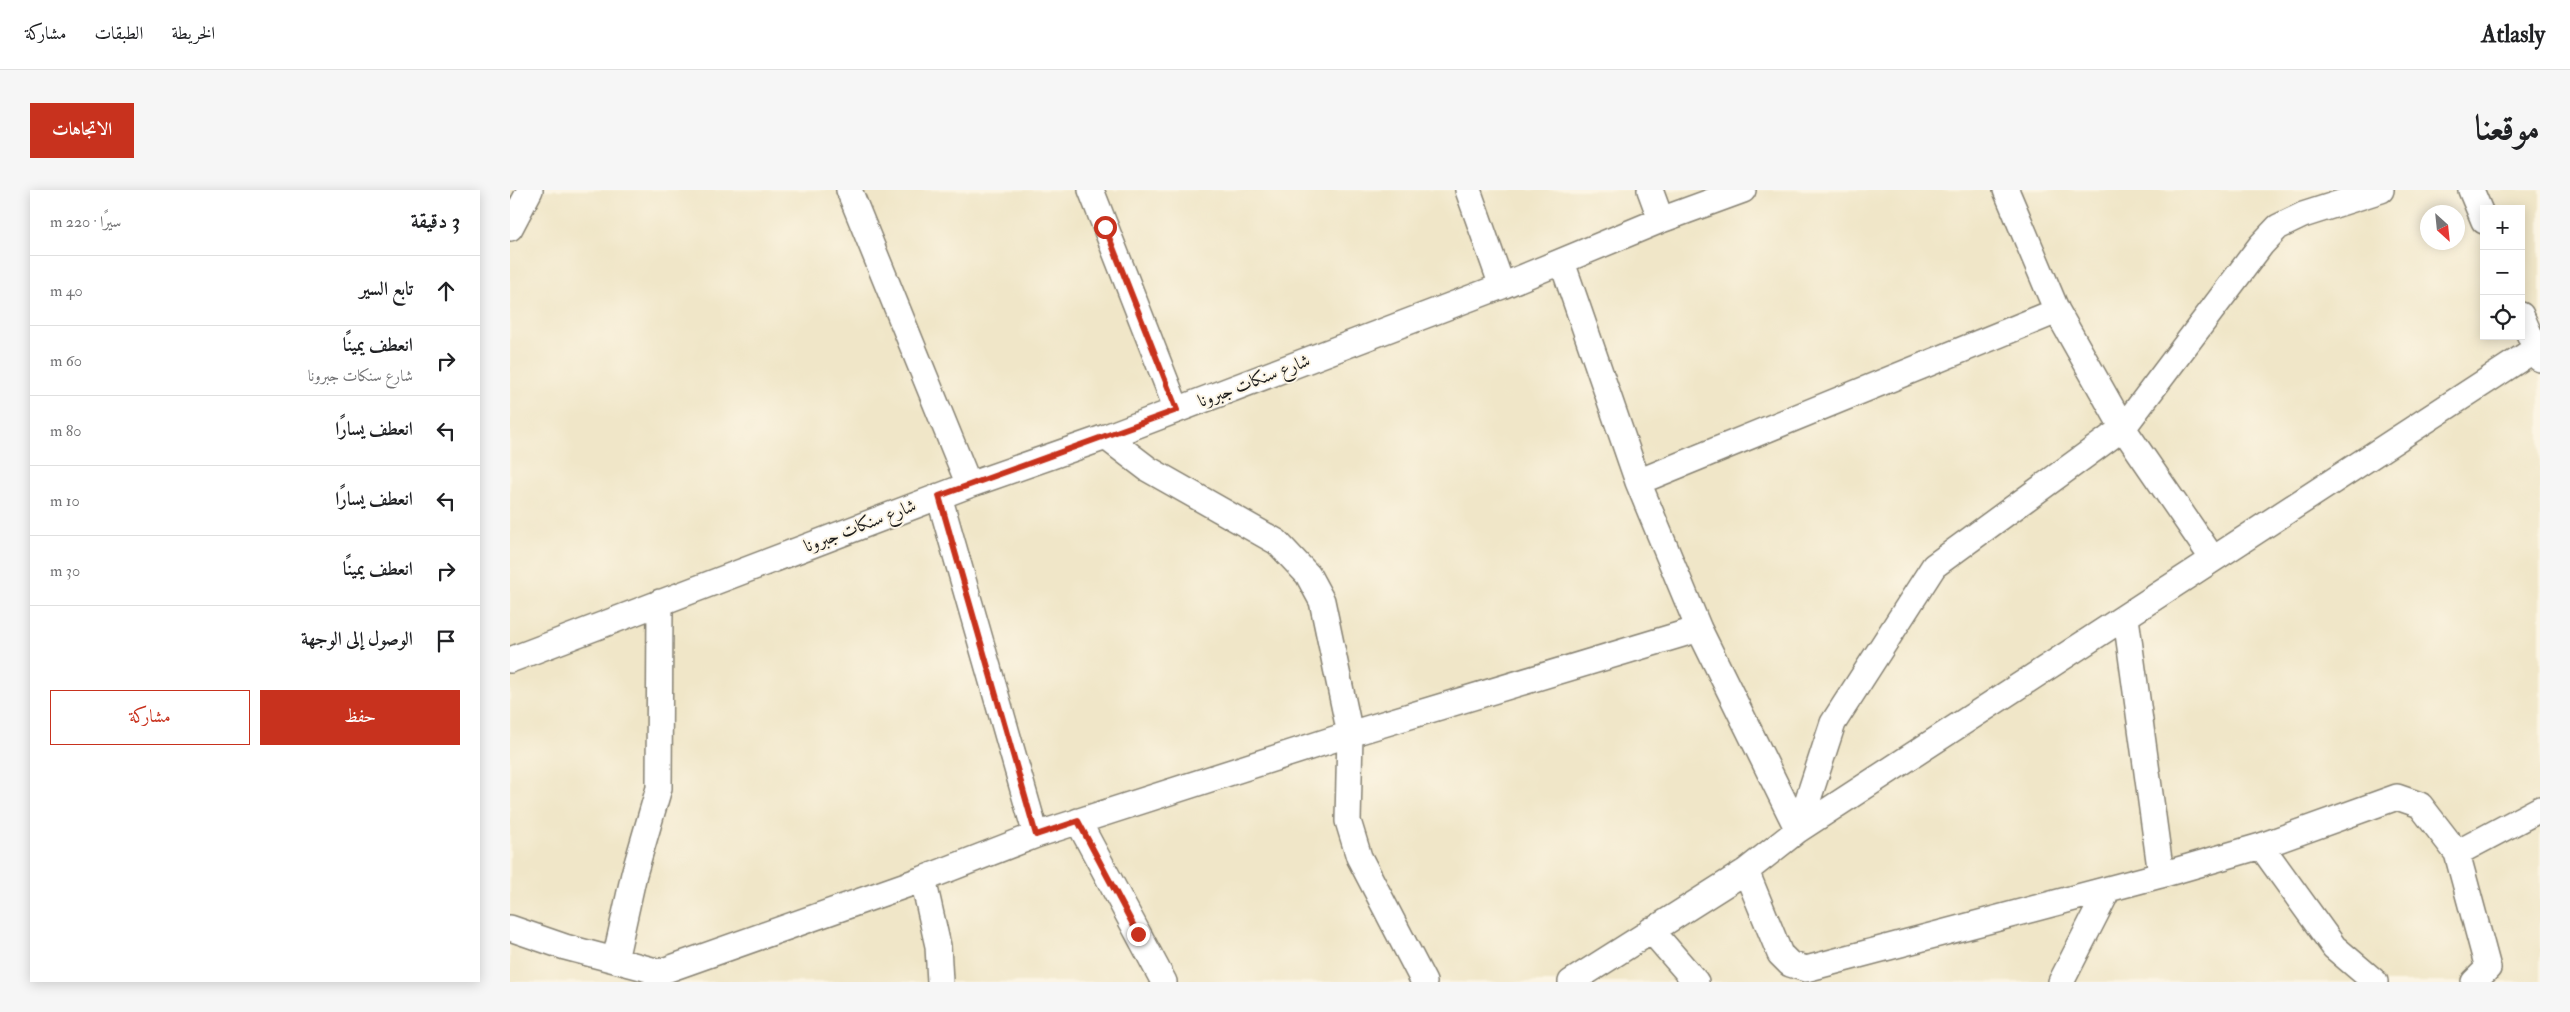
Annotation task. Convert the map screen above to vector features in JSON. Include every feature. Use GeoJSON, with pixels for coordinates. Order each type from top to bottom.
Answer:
{"type":"FeatureCollection","features":[{"type":"Feature","properties":{"kind":"street"},"geometry":{"type":"LineString","coordinates":[[510,228],[530,190]]}},
{"type":"Feature","properties":{"kind":"street"},"geometry":{"type":"LineString","coordinates":[[849,190],[969,485]]}},
{"type":"Feature","properties":{"kind":"street"},"geometry":{"type":"LineString","coordinates":[[1091,190],[1177,410]]}},
{"type":"Feature","properties":{"kind":"street"},"geometry":{"type":"LineString","coordinates":[[1468,190],[1502,286]]}},
{"type":"Feature","properties":{"kind":"street"},"geometry":{"type":"LineString","coordinates":[[1650,190],[1661,220]]}},
{"type":"Feature","properties":{"kind":"street","name":"شارع سنكات جبرونا"},"geometry":{"type":"LineString","coordinates":[[510,660],[939,496],[1177,410],[1502,286],[1661,220],[1743,190]]}},
{"type":"Feature","properties":{"kind":"street"},"geometry":{"type":"LineString","coordinates":[[2006,190],[2057,311],[2123,428],[2213,559]]}},
{"type":"Feature","properties":{"kind":"street"},"geometry":{"type":"LineString","coordinates":[[1798,830],[1833,723],[1934,566],[2123,428],[2261,246],[2278,227],[2303,215],[2381,190]]}},
{"type":"Feature","properties":{"kind":"street"},"geometry":{"type":"LineString","coordinates":[[2471,190],[2480,211]]}},
{"type":"Feature","properties":{"kind":"street"},"geometry":{"type":"LineString","coordinates":[[1562,262],[1638,482],[1699,629],[1798,830]]}},
{"type":"Feature","properties":{"kind":"street"},"geometry":{"type":"LineString","coordinates":[[1638,482],[2057,311]]}},
{"type":"Feature","properties":{"kind":"street"},"geometry":{"type":"LineString","coordinates":[[1570,982],[1746,871],[1798,830],[2126,618],[2213,559],[2538,351],[2525,324]]}},
{"type":"Feature","properties":{"kind":"street"},"geometry":{"type":"LineString","coordinates":[[1106,437],[1148,469],[1277,542],[1308,575],[1322,600],[1350,734],[1348,822],[1359,856],[1424,982]]}},
{"type":"Feature","properties":{"kind":"street"},"geometry":{"type":"LineString","coordinates":[[939,496],[1036,835]]}},
{"type":"Feature","properties":{"kind":"street"},"geometry":{"type":"LineString","coordinates":[[615,960],[634,874],[658,788],[660,602]]}},
{"type":"Feature","properties":{"kind":"street"},"geometry":{"type":"LineString","coordinates":[[2126,618],[2161,875]]}},
{"type":"Feature","properties":{"kind":"street"},"geometry":{"type":"LineString","coordinates":[[510,928],[565,947],[615,960],[657,977],[923,879],[1036,835],[1350,734],[1699,629]]}},
{"type":"Feature","properties":{"kind":"street"},"geometry":{"type":"LineString","coordinates":[[1746,871],[1780,954],[1790,964],[1806,968],[2161,875],[2261,846],[2397,798],[2420,805],[2457,853],[2488,977]]}},
{"type":"Feature","properties":{"kind":"street"},"geometry":{"type":"LineString","coordinates":[[2457,853],[2540,809]]}},
{"type":"Feature","properties":{"kind":"street"},"geometry":{"type":"LineString","coordinates":[[1078,821],[1164,982]]}},
{"type":"Feature","properties":{"kind":"street"},"geometry":{"type":"LineString","coordinates":[[2261,846],[2334,947],[2375,982]]}},
{"type":"Feature","properties":{"kind":"street"},"geometry":{"type":"LineString","coordinates":[[923,879],[938,946],[940,982]]}},
{"type":"Feature","properties":{"kind":"street"},"geometry":{"type":"LineString","coordinates":[[2061,982],[2108,890]]}},
{"type":"Feature","properties":{"kind":"street"},"geometry":{"type":"LineString","coordinates":[[1652,930],[1696,982]]}},
{"type":"Feature","properties":{"kind":"route"},"geometry":{"type":"LineString","coordinates":[[1105,227],[1177,410],[939,496],[1036,835],[1078,821],[1138,934]]}}]}
